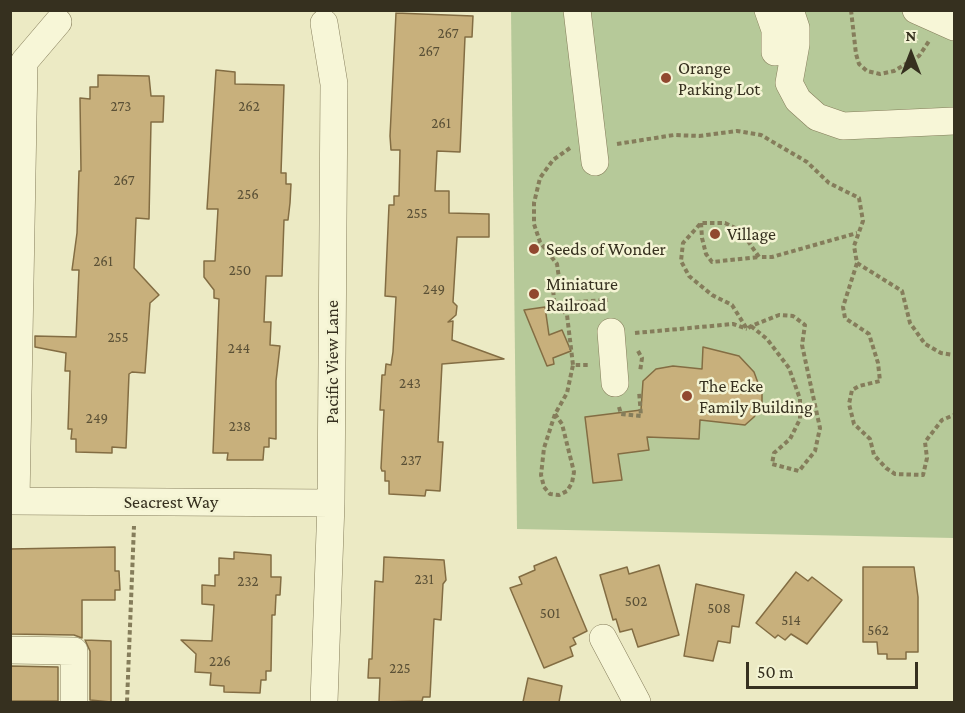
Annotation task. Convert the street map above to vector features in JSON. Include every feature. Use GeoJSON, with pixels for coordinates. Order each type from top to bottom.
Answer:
{"type":"FeatureCollection","features":[{"type":"Feature","properties":{"kind":"street"},"geometry":{"type":"LineString","coordinates":[[577,10],[594,154]]}},
{"type":"Feature","properties":{"kind":"street"},"geometry":{"type":"LineString","coordinates":[[768,10],[775,30],[775,52]]}},
{"type":"Feature","properties":{"kind":"street"},"geometry":{"type":"LineString","coordinates":[[790,10],[796,28],[796,44],[789,82],[798,100],[817,117],[843,126],[954,121]]}},
{"type":"Feature","properties":{"kind":"street"},"geometry":{"type":"LineString","coordinates":[[916,10],[948,25]]}},
{"type":"Feature","properties":{"kind":"street"},"geometry":{"type":"LineString","coordinates":[[13,501],[24,62],[58,21]]}},
{"type":"Feature","properties":{"kind":"street","name":"Pacific View Lane"},"geometry":{"type":"LineString","coordinates":[[324,23],[334,84],[331,503],[324,702]]}},
{"type":"Feature","properties":{"kind":"street"},"geometry":{"type":"LineString","coordinates":[[611,332],[614,374]]}},
{"type":"Feature","properties":{"kind":"street","name":"Seacrest Way"},"geometry":{"type":"LineString","coordinates":[[13,501],[331,503]]}},
{"type":"Feature","properties":{"kind":"street"},"geometry":{"type":"LineString","coordinates":[[603,638],[637,702]]}},
{"type":"Feature","properties":{"kind":"street"},"geometry":{"type":"LineString","coordinates":[[10,650],[74,651],[74,702]]}},
{"type":"Feature","properties":{"kind":"path"},"geometry":{"type":"LineString","coordinates":[[851,10],[859,64],[867,71],[880,74],[894,71],[918,56],[948,25]]}},
{"type":"Feature","properties":{"kind":"path"},"geometry":{"type":"LineString","coordinates":[[555,414],[562,424],[574,472],[572,483],[567,491],[559,495],[550,494],[544,487],[542,475],[544,448],[555,414],[567,393],[573,365],[567,315],[554,301],[553,288],[559,278],[557,264],[540,243],[534,224],[534,203],[540,178],[553,160],[568,148],[594,154],[674,135],[699,136],[737,131],[761,135],[807,162],[829,183],[859,198],[863,221],[854,246],[857,263],[843,307],[845,318],[869,334],[878,363],[880,381],[852,390],[849,404],[854,424],[870,439],[874,455],[895,474],[923,475],[927,458],[925,442],[942,420],[954,415]]}},
{"type":"Feature","properties":{"kind":"path"},"geometry":{"type":"LineString","coordinates":[[701,223],[706,254],[712,262],[772,257],[858,232]]}},
{"type":"Feature","properties":{"kind":"path"},"geometry":{"type":"LineString","coordinates":[[642,333],[733,324],[749,327],[779,315],[792,316],[806,325],[802,345],[820,428],[815,451],[799,471],[772,464],[774,453],[790,439],[800,419],[800,399],[789,368],[767,339],[749,327],[732,305],[712,295],[689,276],[681,261],[683,243],[701,223],[725,223],[741,231],[759,257]]}},
{"type":"Feature","properties":{"kind":"path"},"geometry":{"type":"LineString","coordinates":[[857,263],[902,291],[910,323],[925,344],[941,353],[954,355]]}},
{"type":"Feature","properties":{"kind":"path"},"geometry":{"type":"LineString","coordinates":[[576,302],[608,300]]}},
{"type":"Feature","properties":{"kind":"path"},"geometry":{"type":"LineString","coordinates":[[573,365],[614,374]]}},
{"type":"Feature","properties":{"kind":"path"},"geometry":{"type":"LineString","coordinates":[[127,702],[132,502]]}},
{"type":"Feature","properties":{"kind":"green space"},"geometry":{"type":"Polygon","coordinates":[[[511,11],[954,11],[954,538],[517,529],[511,11]]]}},
{"type":"Feature","properties":{"kind":"building"},"geometry":{"type":"Polygon","coordinates":[[[396,13],[473,16],[472,37],[465,37],[460,152],[437,151],[435,191],[449,191],[449,213],[489,214],[489,237],[457,237],[453,302],[457,306],[456,315],[448,322],[453,321],[452,340],[504,359],[442,364],[438,442],[443,442],[440,491],[426,490],[425,496],[389,494],[389,481],[385,481],[385,471],[381,468],[384,410],[380,410],[382,375],[385,375],[386,364],[391,365],[396,297],[385,296],[389,205],[394,205],[394,196],[399,196],[400,150],[391,150],[390,136],[396,13]]]}},
{"type":"Feature","properties":{"kind":"building"},"geometry":{"type":"Polygon","coordinates":[[[216,70],[235,72],[235,84],[284,85],[281,173],[286,173],[286,184],[291,184],[290,203],[288,220],[284,220],[282,276],[266,276],[264,322],[271,322],[270,345],[280,346],[276,381],[276,439],[269,438],[269,447],[264,447],[263,460],[227,460],[228,453],[213,453],[219,299],[214,298],[214,290],[204,277],[204,261],[215,261],[218,209],[207,209],[216,70]]]}},
{"type":"Feature","properties":{"kind":"building"},"geometry":{"type":"Polygon","coordinates":[[[98,75],[149,76],[151,96],[164,96],[163,122],[151,122],[149,219],[136,218],[134,268],[159,295],[150,303],[145,373],[132,372],[129,374],[126,448],[112,447],[112,453],[76,452],[76,439],[71,439],[72,429],[68,429],[70,371],[65,371],[66,353],[35,347],[35,336],[76,337],[79,270],[72,270],[77,233],[79,171],[81,171],[80,98],[90,99],[90,87],[98,87],[98,75]]]}},
{"type":"Feature","properties":{"kind":"building"},"geometry":{"type":"Polygon","coordinates":[[[545,307],[549,335],[562,330],[571,351],[553,358],[554,364],[547,366],[524,310],[545,307]]]}},
{"type":"Feature","properties":{"kind":"building"},"geometry":{"type":"Polygon","coordinates":[[[703,347],[739,356],[754,372],[762,394],[762,405],[754,417],[745,425],[700,420],[699,439],[647,437],[649,450],[618,454],[622,480],[593,483],[585,417],[641,410],[643,381],[656,369],[673,366],[702,369],[703,347]]]}},
{"type":"Feature","properties":{"kind":"building"},"geometry":{"type":"Polygon","coordinates":[[[115,547],[115,571],[119,571],[120,590],[115,590],[115,600],[82,600],[82,638],[74,635],[10,634],[10,549],[115,547]]]}},
{"type":"Feature","properties":{"kind":"building"},"geometry":{"type":"Polygon","coordinates":[[[234,552],[271,555],[271,577],[281,577],[280,595],[276,595],[275,615],[272,615],[271,671],[266,671],[266,680],[261,680],[260,693],[224,692],[224,686],[210,685],[211,673],[195,672],[196,654],[181,640],[212,641],[214,605],[202,604],[202,585],[215,586],[215,575],[219,575],[219,558],[234,559],[234,552]]]}},
{"type":"Feature","properties":{"kind":"building"},"geometry":{"type":"Polygon","coordinates":[[[384,557],[444,560],[446,580],[443,584],[441,620],[434,619],[430,697],[423,697],[422,701],[379,702],[380,678],[368,678],[369,659],[372,659],[375,581],[383,582],[384,557]]]}},
{"type":"Feature","properties":{"kind":"building"},"geometry":{"type":"Polygon","coordinates":[[[556,557],[587,631],[573,638],[576,644],[570,647],[573,656],[544,668],[510,588],[522,584],[519,577],[535,570],[534,566],[556,557]]]}},
{"type":"Feature","properties":{"kind":"building"},"geometry":{"type":"Polygon","coordinates":[[[659,565],[679,635],[638,647],[632,629],[620,632],[616,619],[613,620],[600,575],[627,567],[629,574],[659,565]]]}},
{"type":"Feature","properties":{"kind":"building"},"geometry":{"type":"Polygon","coordinates":[[[863,567],[914,567],[918,597],[918,652],[906,652],[906,659],[887,659],[887,654],[878,654],[877,642],[863,642],[863,567]]]}},
{"type":"Feature","properties":{"kind":"building"},"geometry":{"type":"Polygon","coordinates":[[[796,572],[808,581],[812,577],[842,600],[807,644],[791,634],[785,640],[778,635],[775,638],[756,623],[796,572]]]}},
{"type":"Feature","properties":{"kind":"building"},"geometry":{"type":"Polygon","coordinates":[[[696,584],[744,595],[739,627],[732,626],[730,643],[718,641],[713,661],[684,656],[696,584]]]}},
{"type":"Feature","properties":{"kind":"building"},"geometry":{"type":"Polygon","coordinates":[[[85,640],[111,641],[111,702],[90,700],[90,651],[85,640]]]}},
{"type":"Feature","properties":{"kind":"building"},"geometry":{"type":"Polygon","coordinates":[[[10,666],[58,667],[58,701],[10,701],[10,666]]]}},
{"type":"Feature","properties":{"kind":"building"},"geometry":{"type":"Polygon","coordinates":[[[528,678],[562,686],[559,702],[523,702],[528,678]]]}},
{"type":"Feature","properties":{"kind":"place","name":"Orange Parking Lot"},"geometry":{"type":"Point","coordinates":[666,78]}},
{"type":"Feature","properties":{"kind":"place","name":"Village"},"geometry":{"type":"Point","coordinates":[715,234]}},
{"type":"Feature","properties":{"kind":"place","name":"Seeds of Wonder"},"geometry":{"type":"Point","coordinates":[534,249]}},
{"type":"Feature","properties":{"kind":"place","name":"Miniature Railroad"},"geometry":{"type":"Point","coordinates":[534,294]}},
{"type":"Feature","properties":{"kind":"place","name":"The Ecke Family Building"},"geometry":{"type":"Point","coordinates":[687,396]}}]}
